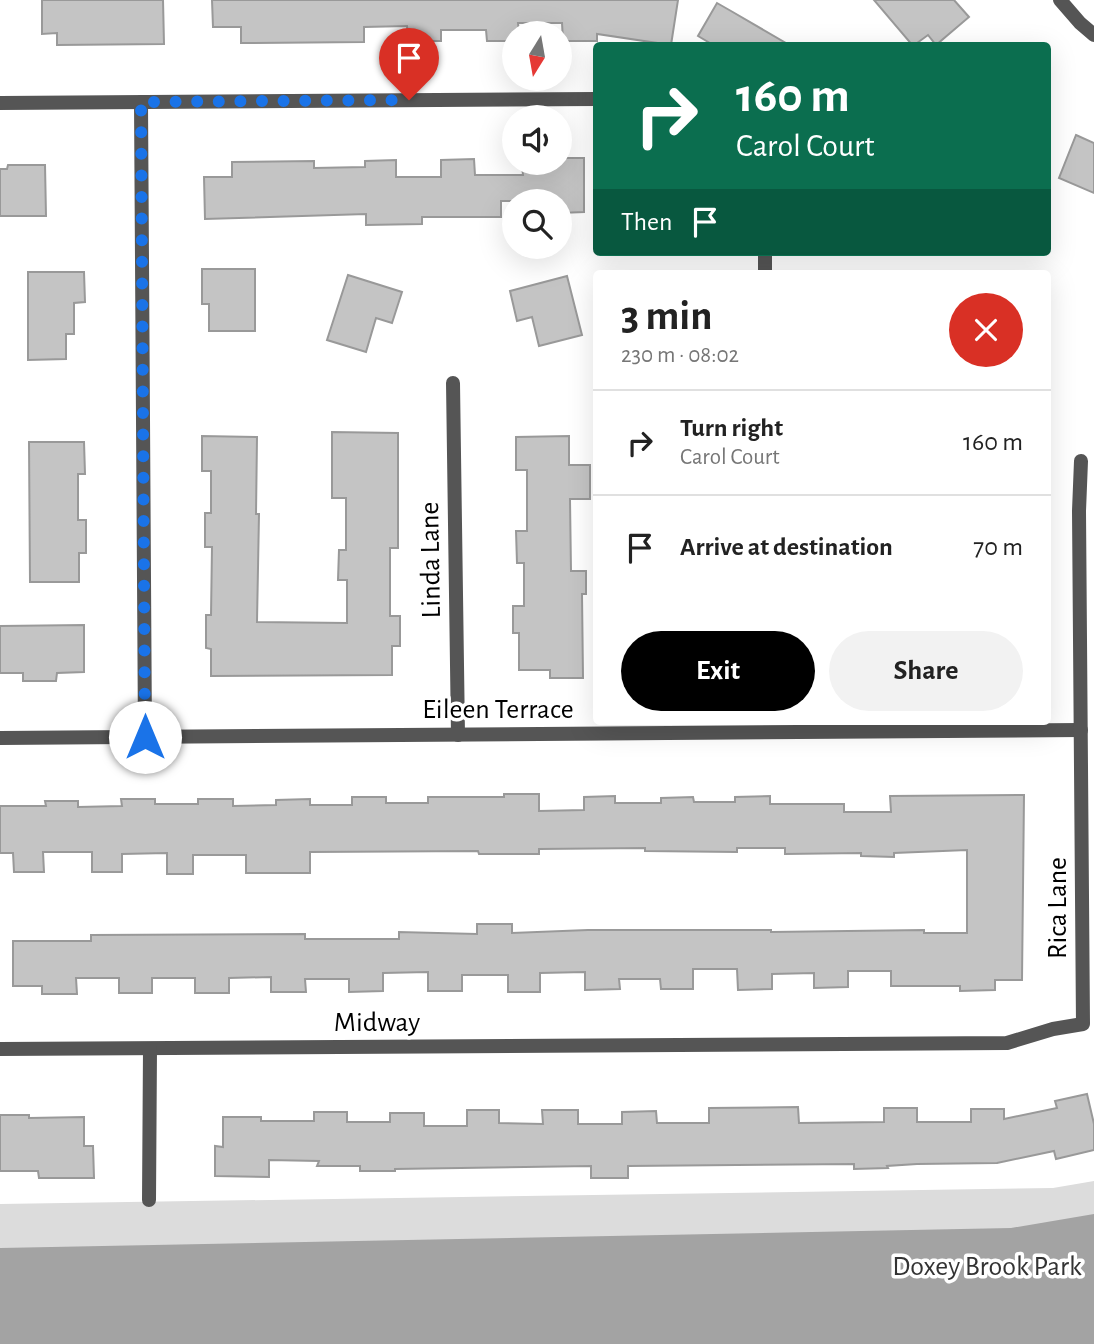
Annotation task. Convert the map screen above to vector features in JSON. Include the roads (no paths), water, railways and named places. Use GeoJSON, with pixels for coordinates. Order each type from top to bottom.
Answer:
{"type":"FeatureCollection","features":[{"type":"Feature","properties":{"kind":"street"},"geometry":{"type":"LineString","coordinates":[[1060,0],[1094,34]]}},
{"type":"Feature","properties":{"kind":"street"},"geometry":{"type":"LineString","coordinates":[[0,103],[593,99]]}},
{"type":"Feature","properties":{"kind":"street"},"geometry":{"type":"LineString","coordinates":[[141,102],[145,737]]}},
{"type":"Feature","properties":{"kind":"street","name":"Linda Lane"},"geometry":{"type":"LineString","coordinates":[[453,383],[458,735]]}},
{"type":"Feature","properties":{"kind":"street","name":"Rica Lane"},"geometry":{"type":"LineString","coordinates":[[753,1045],[1007,1043],[1053,1029],[1083,1024],[1088,876],[1081,730],[1081,461]]}},
{"type":"Feature","properties":{"kind":"street","name":"Eileen Terrace"},"geometry":{"type":"LineString","coordinates":[[0,738],[458,735],[770,727],[1081,730]]}},
{"type":"Feature","properties":{"kind":"street","name":"Midway"},"geometry":{"type":"LineString","coordinates":[[0,1049],[753,1045]]}},
{"type":"Feature","properties":{"kind":"street"},"geometry":{"type":"LineString","coordinates":[[149,1200],[150,1049]]}},
{"type":"Feature","properties":{"kind":"park label","name":"Doxey Brook Park"},"geometry":{"type":"Point","coordinates":[987,1267]}}]}
